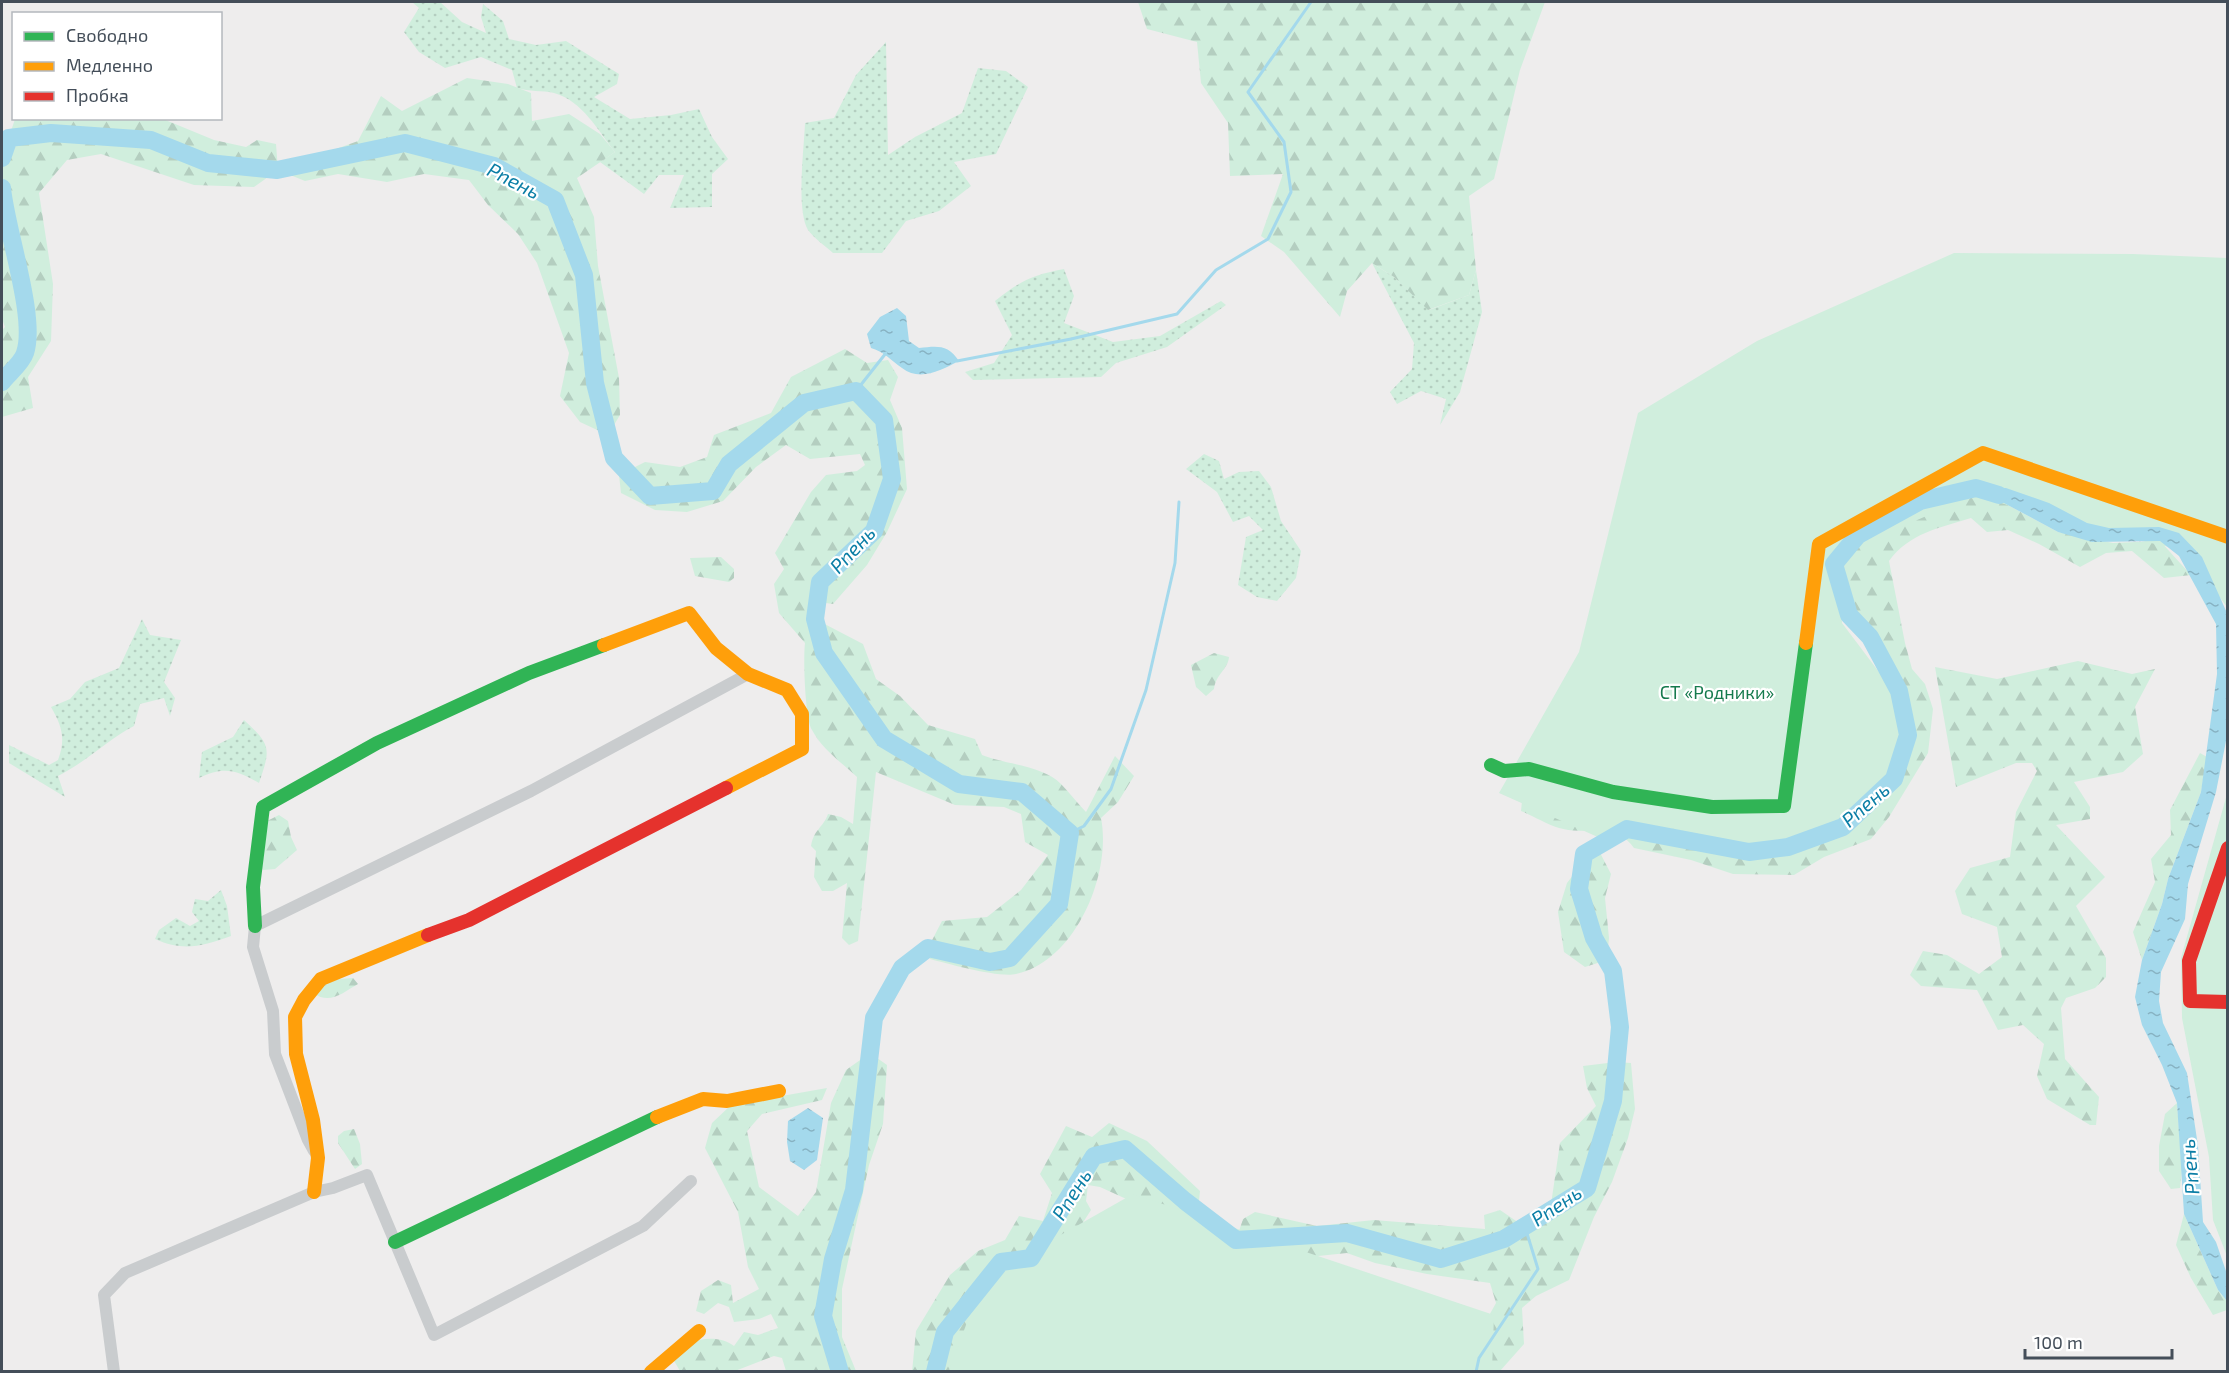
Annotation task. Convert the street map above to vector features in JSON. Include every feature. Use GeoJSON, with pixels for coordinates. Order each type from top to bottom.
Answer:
{"type":"FeatureCollection","features":[{"type":"Feature","properties":{"kind":"street"},"geometry":{"type":"LineString","coordinates":[[1491,765],[1504,771],[1529,770],[1613,792],[1712,807],[1784,806],[1819,544],[1983,453],[2228,537]]}},
{"type":"Feature","properties":{"kind":"street"},"geometry":{"type":"LineString","coordinates":[[314,1192],[318,1158],[313,1120],[296,1054],[295,1017],[304,1000],[321,979],[469,920],[802,749],[802,714],[787,690],[748,674],[716,648],[689,613],[529,673],[377,743],[263,807],[253,887],[255,926],[253,947],[273,1011],[275,1054],[308,1140],[318,1158]]}},
{"type":"Feature","properties":{"kind":"street"},"geometry":{"type":"LineString","coordinates":[[255,926],[531,791],[748,674]]}},
{"type":"Feature","properties":{"kind":"street"},"geometry":{"type":"LineString","coordinates":[[2228,849],[2189,962],[2190,1001],[2228,1002]]}},
{"type":"Feature","properties":{"kind":"street"},"geometry":{"type":"LineString","coordinates":[[395,1242],[645,1122],[703,1099],[727,1101],[779,1091]]}},
{"type":"Feature","properties":{"kind":"street"},"geometry":{"type":"LineString","coordinates":[[114,1371],[104,1295],[124,1273],[314,1192],[333,1188],[367,1175],[434,1335],[643,1226],[691,1181]]}},
{"type":"Feature","properties":{"kind":"street"},"geometry":{"type":"LineString","coordinates":[[651,1371],[699,1330]]}},
{"type":"Feature","properties":{"kind":"green space"},"geometry":{"type":"Polygon","coordinates":[[[412,2],[440,2],[462,22],[486,33],[481,17],[483,4],[503,21],[509,39],[536,45],[566,41],[619,74],[617,84],[594,97],[630,119],[671,115],[699,109],[712,137],[728,159],[712,174],[712,207],[670,208],[684,175],[659,175],[644,194],[600,162],[615,152],[582,110],[564,97],[549,92],[517,88],[512,70],[481,57],[445,68],[419,52],[404,32],[419,8],[412,2]]]}},
{"type":"Feature","properties":{"kind":"green space"},"geometry":{"type":"Polygon","coordinates":[[[1138,2],[1545,2],[1520,70],[1494,179],[1469,196],[1476,270],[1469,295],[1428,310],[1394,277],[1372,263],[1347,291],[1340,317],[1284,252],[1261,236],[1283,174],[1230,176],[1228,123],[1201,83],[1197,42],[1147,29],[1138,2]]]}},
{"type":"Feature","properties":{"kind":"green space"},"geometry":{"type":"Polygon","coordinates":[[[886,42],[888,155],[915,137],[962,113],[978,68],[1006,71],[1028,87],[996,154],[954,162],[971,186],[939,211],[906,221],[882,253],[833,253],[810,233],[804,221],[802,163],[805,123],[834,118],[856,75],[886,42]]]}},
{"type":"Feature","properties":{"kind":"green space"},"geometry":{"type":"Polygon","coordinates":[[[467,78],[508,84],[531,93],[532,121],[569,114],[600,134],[615,152],[577,178],[594,217],[598,266],[619,378],[620,415],[608,435],[580,422],[560,396],[569,353],[537,263],[518,234],[488,205],[469,180],[424,174],[387,182],[338,174],[305,181],[278,170],[358,141],[381,96],[402,111],[467,78]]]}},
{"type":"Feature","properties":{"kind":"green space"},"geometry":{"type":"Polygon","coordinates":[[[15,120],[165,120],[214,140],[246,147],[257,140],[276,144],[278,170],[254,187],[194,185],[101,154],[67,160],[39,193],[53,284],[51,341],[28,377],[33,408],[2,417],[2,330],[5,327],[2,319],[2,158],[15,120]]]}},
{"type":"Feature","properties":{"kind":"green space","name":"СТ «Родники»"},"geometry":{"type":"Polygon","coordinates":[[[1954,253],[2133,254],[2227,258],[2227,607],[2184,550],[2089,530],[1975,495],[1857,546],[1840,569],[1842,623],[1897,696],[1900,743],[1878,796],[1833,836],[1767,860],[1706,844],[1663,824],[1600,838],[1499,793],[1579,652],[1638,413],[1757,341],[1954,253]]]}},
{"type":"Feature","properties":{"kind":"green space"},"geometry":{"type":"Polygon","coordinates":[[[1372,263],[1394,277],[1429,310],[1469,295],[1476,270],[1482,312],[1460,392],[1440,425],[1446,399],[1421,391],[1397,404],[1390,392],[1412,369],[1414,343],[1372,263]]]}},
{"type":"Feature","properties":{"kind":"green space"},"geometry":{"type":"Polygon","coordinates":[[[1064,269],[1074,296],[1064,323],[1113,342],[1160,336],[1221,301],[1226,305],[1167,347],[1116,363],[1101,377],[973,380],[965,372],[994,363],[1012,335],[995,301],[1027,280],[1064,269]]]}},
{"type":"Feature","properties":{"kind":"green space"},"geometry":{"type":"Polygon","coordinates":[[[845,349],[867,363],[888,360],[898,377],[890,400],[902,428],[907,489],[887,532],[867,565],[833,604],[818,602],[815,619],[863,644],[876,679],[900,696],[928,725],[975,739],[982,755],[1045,773],[1064,787],[1086,812],[1115,756],[1134,776],[1118,802],[1101,818],[1103,840],[1101,864],[1095,888],[1085,912],[1072,933],[1056,952],[1037,966],[1016,974],[986,972],[930,959],[928,948],[942,921],[987,917],[1021,890],[1048,855],[1025,842],[1021,814],[1004,807],[955,805],[876,772],[858,941],[849,945],[842,938],[847,883],[833,891],[822,891],[814,877],[816,851],[811,846],[814,836],[828,814],[841,817],[853,824],[857,777],[821,743],[812,730],[805,688],[805,643],[779,613],[774,584],[784,569],[775,553],[811,492],[826,475],[857,471],[865,465],[860,454],[810,459],[786,445],[756,467],[723,501],[687,512],[655,510],[621,493],[619,475],[645,462],[680,467],[707,457],[714,435],[771,413],[791,377],[845,349]]]}},
{"type":"Feature","properties":{"kind":"green space"},"geometry":{"type":"Polygon","coordinates":[[[1204,454],[1219,461],[1224,479],[1239,472],[1259,471],[1271,487],[1281,521],[1301,551],[1296,578],[1277,601],[1257,597],[1238,585],[1246,537],[1263,530],[1249,516],[1233,522],[1217,492],[1186,469],[1204,454]]]}},
{"type":"Feature","properties":{"kind":"green space"},"geometry":{"type":"Polygon","coordinates":[[[1976,488],[2058,532],[2113,543],[2160,541],[2191,575],[2164,578],[2132,551],[2106,553],[2080,567],[2008,530],[1987,532],[1971,518],[1926,533],[1906,544],[1889,561],[1912,669],[1925,684],[1933,709],[1928,753],[1889,817],[1871,839],[1824,857],[1794,875],[1733,874],[1691,860],[1634,848],[1619,836],[1610,833],[1559,828],[1521,811],[1523,791],[1893,703],[1899,690],[1870,637],[1849,615],[1834,564],[1858,535],[1976,488]]]}},
{"type":"Feature","properties":{"kind":"green space"},"geometry":{"type":"Polygon","coordinates":[[[721,557],[734,569],[734,578],[729,582],[695,576],[690,558],[721,557]]]}},
{"type":"Feature","properties":{"kind":"green space"},"geometry":{"type":"Polygon","coordinates":[[[142,619],[150,635],[181,640],[164,682],[175,698],[170,716],[164,698],[140,704],[134,726],[58,776],[65,797],[9,763],[9,745],[49,765],[58,760],[62,746],[62,733],[51,707],[70,699],[85,682],[119,668],[142,619]]]}},
{"type":"Feature","properties":{"kind":"green space"},"geometry":{"type":"Polygon","coordinates":[[[1214,653],[1229,657],[1214,689],[1206,696],[1196,687],[1191,665],[1214,653]]]}},
{"type":"Feature","properties":{"kind":"green space"},"geometry":{"type":"Polygon","coordinates":[[[2078,661],[2132,674],[2155,669],[2135,707],[2143,754],[2123,772],[2074,782],[2090,807],[2090,819],[2056,825],[2105,877],[2076,906],[2106,958],[2106,977],[2095,988],[2066,998],[2061,1008],[2065,1059],[2099,1097],[2096,1125],[2090,1125],[2047,1099],[2037,1076],[2044,1044],[2023,1025],[1998,1030],[1977,990],[1921,986],[1910,975],[1923,951],[1947,955],[1979,974],[2002,957],[1997,927],[1962,914],[1955,891],[1970,868],[2010,857],[2016,812],[2037,771],[2032,763],[2016,763],[1956,787],[1935,667],[1997,679],[2078,661]]]}},
{"type":"Feature","properties":{"kind":"green space"},"geometry":{"type":"Polygon","coordinates":[[[244,720],[259,735],[266,748],[266,762],[259,783],[230,771],[216,772],[199,778],[202,752],[233,737],[244,720]]]}},
{"type":"Feature","properties":{"kind":"green space"},"geometry":{"type":"Polygon","coordinates":[[[2200,753],[2207,757],[2201,792],[2168,879],[2162,904],[2142,960],[2133,932],[2155,882],[2151,859],[2171,835],[2170,810],[2200,753]]]}},
{"type":"Feature","properties":{"kind":"green space"},"geometry":{"type":"Polygon","coordinates":[[[2227,794],[2227,1256],[2213,1220],[2209,1157],[2182,1018],[2181,958],[2227,794]]]}},
{"type":"Feature","properties":{"kind":"green space"},"geometry":{"type":"Polygon","coordinates":[[[279,815],[288,821],[291,837],[297,850],[275,869],[263,870],[260,866],[264,856],[267,821],[279,815]]]}},
{"type":"Feature","properties":{"kind":"green space"},"geometry":{"type":"Polygon","coordinates":[[[1596,845],[1611,874],[1605,898],[1609,938],[1607,960],[1585,967],[1564,952],[1558,912],[1567,883],[1596,845]]]}},
{"type":"Feature","properties":{"kind":"green space"},"geometry":{"type":"Polygon","coordinates":[[[221,890],[227,906],[231,936],[193,946],[175,945],[155,939],[159,930],[176,918],[190,926],[199,921],[192,912],[195,899],[208,901],[221,890]]]}},
{"type":"Feature","properties":{"kind":"green space"},"geometry":{"type":"Polygon","coordinates":[[[353,978],[358,984],[336,996],[325,998],[313,993],[325,980],[353,978]]]}},
{"type":"Feature","properties":{"kind":"green space"},"geometry":{"type":"Polygon","coordinates":[[[870,1053],[887,1065],[883,1124],[869,1165],[842,1289],[842,1337],[856,1371],[786,1371],[782,1358],[774,1356],[735,1371],[680,1371],[673,1359],[678,1352],[692,1342],[718,1339],[734,1346],[744,1332],[758,1335],[778,1328],[771,1314],[759,1319],[734,1322],[729,1307],[718,1303],[704,1314],[696,1311],[701,1291],[718,1280],[731,1285],[733,1303],[759,1289],[748,1267],[738,1212],[705,1148],[712,1123],[731,1105],[827,1088],[822,1100],[762,1114],[747,1131],[759,1187],[798,1216],[816,1192],[831,1103],[846,1070],[870,1053]]]}},
{"type":"Feature","properties":{"kind":"green space"},"geometry":{"type":"Polygon","coordinates":[[[1616,1062],[1631,1063],[1635,1109],[1628,1138],[1612,1182],[1594,1217],[1569,1280],[1536,1296],[1522,1308],[1524,1344],[1500,1371],[1448,1371],[1473,1344],[1496,1303],[1490,1283],[1427,1274],[1375,1263],[1347,1253],[1299,1258],[1236,1240],[1243,1219],[1255,1212],[1317,1226],[1374,1220],[1485,1229],[1484,1215],[1500,1210],[1525,1227],[1550,1211],[1560,1143],[1596,1106],[1587,1088],[1583,1066],[1616,1062]]]}},
{"type":"Feature","properties":{"kind":"green space"},"geometry":{"type":"Polygon","coordinates":[[[2177,1103],[2182,1170],[2180,1188],[2171,1189],[2159,1171],[2159,1146],[2165,1114],[2177,1103]]]}},
{"type":"Feature","properties":{"kind":"green space"},"geometry":{"type":"Polygon","coordinates":[[[1109,1123],[1147,1141],[1200,1191],[1198,1211],[1168,1218],[1100,1187],[1088,1185],[1086,1201],[1091,1210],[1068,1246],[956,1371],[912,1372],[916,1331],[950,1275],[978,1251],[1005,1240],[1019,1216],[1043,1221],[1052,1193],[1040,1174],[1066,1126],[1092,1137],[1109,1123]]]}},
{"type":"Feature","properties":{"kind":"green space"},"geometry":{"type":"Polygon","coordinates":[[[354,1129],[360,1144],[362,1164],[355,1169],[338,1143],[338,1136],[344,1131],[354,1129]]]}},
{"type":"Feature","properties":{"kind":"green space"},"geometry":{"type":"Polygon","coordinates":[[[1133,1194],[1494,1315],[1492,1371],[949,1371],[983,1279],[1133,1194]]]}},
{"type":"Feature","properties":{"kind":"green space"},"geometry":{"type":"Polygon","coordinates":[[[2184,1214],[2218,1290],[2227,1301],[2227,1310],[2213,1315],[2191,1278],[2176,1245],[2184,1214]]]}},
{"type":"Feature","properties":{"kind":"water"},"geometry":{"type":"Polygon","coordinates":[[[897,308],[906,316],[909,341],[919,348],[942,347],[955,355],[959,361],[930,373],[916,374],[871,348],[867,334],[880,317],[897,308]]]}},
{"type":"Feature","properties":{"kind":"water"},"geometry":{"type":"Polygon","coordinates":[[[1976,488],[2006,488],[2049,503],[2087,523],[2109,528],[2159,527],[2179,533],[2202,557],[2227,613],[2227,736],[2216,792],[2188,884],[2185,919],[2161,972],[2159,1001],[2163,1023],[2187,1073],[2198,1146],[2203,1222],[2216,1242],[2227,1274],[2227,1301],[2218,1290],[2184,1214],[2177,1103],[2162,1065],[2142,1025],[2135,997],[2142,960],[2162,904],[2168,879],[2201,792],[2217,674],[2216,624],[2179,556],[2160,541],[2092,542],[2058,532],[1976,488]]]}},
{"type":"Feature","properties":{"kind":"water"},"geometry":{"type":"Polygon","coordinates":[[[808,1108],[823,1118],[817,1160],[804,1170],[790,1161],[787,1142],[788,1121],[808,1108]]]}},
{"type":"Feature","properties":{"kind":"waterway"},"geometry":{"type":"LineString","coordinates":[[957,361],[1071,339],[1177,314],[1216,270],[1268,239],[1291,192],[1284,142],[1248,92],[1311,2]]}},
{"type":"Feature","properties":{"kind":"waterway","name":"Рпень"},"geometry":{"type":"LineString","coordinates":[[2,158],[9,138],[51,133],[151,140],[208,163],[277,170],[405,143],[494,166],[555,200],[584,275],[595,383],[614,458],[650,496],[713,491],[729,464],[804,403],[856,391],[884,420],[892,479],[874,531],[820,582],[815,619],[824,653],[884,739],[959,784],[1022,792],[1070,833],[1059,904],[1010,958],[990,962],[928,948],[902,968],[874,1018],[854,1190],[833,1259],[823,1316],[840,1372]]}},
{"type":"Feature","properties":{"kind":"waterway","name":"Рпень"},"geometry":{"type":"LineString","coordinates":[[2,188],[24,296],[28,338],[23,357],[2,382]]}},
{"type":"Feature","properties":{"kind":"waterway"},"geometry":{"type":"LineString","coordinates":[[856,391],[886,353]]}},
{"type":"Feature","properties":{"kind":"waterway","name":"Рпень"},"geometry":{"type":"LineString","coordinates":[[935,1372],[945,1332],[1001,1262],[1031,1258],[1094,1156],[1125,1149],[1185,1201],[1236,1240],[1347,1233],[1441,1259],[1504,1239],[1587,1188],[1613,1101],[1620,1027],[1613,971],[1594,938],[1579,889],[1584,854],[1627,829],[1749,852],[1788,847],[1843,827],[1894,779],[1908,735],[1899,691],[1870,637],[1849,615],[1834,564],[1858,535],[1920,501],[1976,488],[1999,495]]}},
{"type":"Feature","properties":{"kind":"waterway"},"geometry":{"type":"LineString","coordinates":[[1070,833],[1084,826],[1111,789],[1146,690],[1175,563],[1179,502]]}},
{"type":"Feature","properties":{"kind":"waterway"},"geometry":{"type":"LineString","coordinates":[[1476,1372],[1479,1358],[1538,1269],[1525,1227]]}},
{"type":"Feature","properties":{"kind":"traffic: fast"},"geometry":{"type":"LineString","coordinates":[[1491,765],[1504,771],[1529,769],[1613,792],[1712,807],[1784,806],[1806,643]]}},
{"type":"Feature","properties":{"kind":"traffic: fast"},"geometry":{"type":"LineString","coordinates":[[255,926],[253,887],[263,807],[377,743],[529,673],[604,645]]}},
{"type":"Feature","properties":{"kind":"traffic: fast"},"geometry":{"type":"LineString","coordinates":[[395,1242],[657,1117]]}},
{"type":"Feature","properties":{"kind":"traffic: slow"},"geometry":{"type":"LineString","coordinates":[[1806,643],[1819,544],[1983,453],[2228,537]]}},
{"type":"Feature","properties":{"kind":"traffic: slow"},"geometry":{"type":"LineString","coordinates":[[604,645],[689,613],[716,648],[748,674],[787,690],[802,714],[802,749],[726,788]]}},
{"type":"Feature","properties":{"kind":"traffic: slow"},"geometry":{"type":"LineString","coordinates":[[314,1192],[318,1158],[313,1120],[296,1054],[295,1017],[304,1000],[321,979],[428,935]]}},
{"type":"Feature","properties":{"kind":"traffic: slow"},"geometry":{"type":"LineString","coordinates":[[657,1117],[703,1099],[727,1101],[779,1091]]}},
{"type":"Feature","properties":{"kind":"traffic: slow"},"geometry":{"type":"LineString","coordinates":[[651,1372],[699,1331]]}},
{"type":"Feature","properties":{"kind":"traffic: jam"},"geometry":{"type":"LineString","coordinates":[[428,935],[469,920],[726,788]]}},
{"type":"Feature","properties":{"kind":"traffic: jam"},"geometry":{"type":"LineString","coordinates":[[2228,848],[2189,961],[2190,1001],[2228,1002]]}}]}
